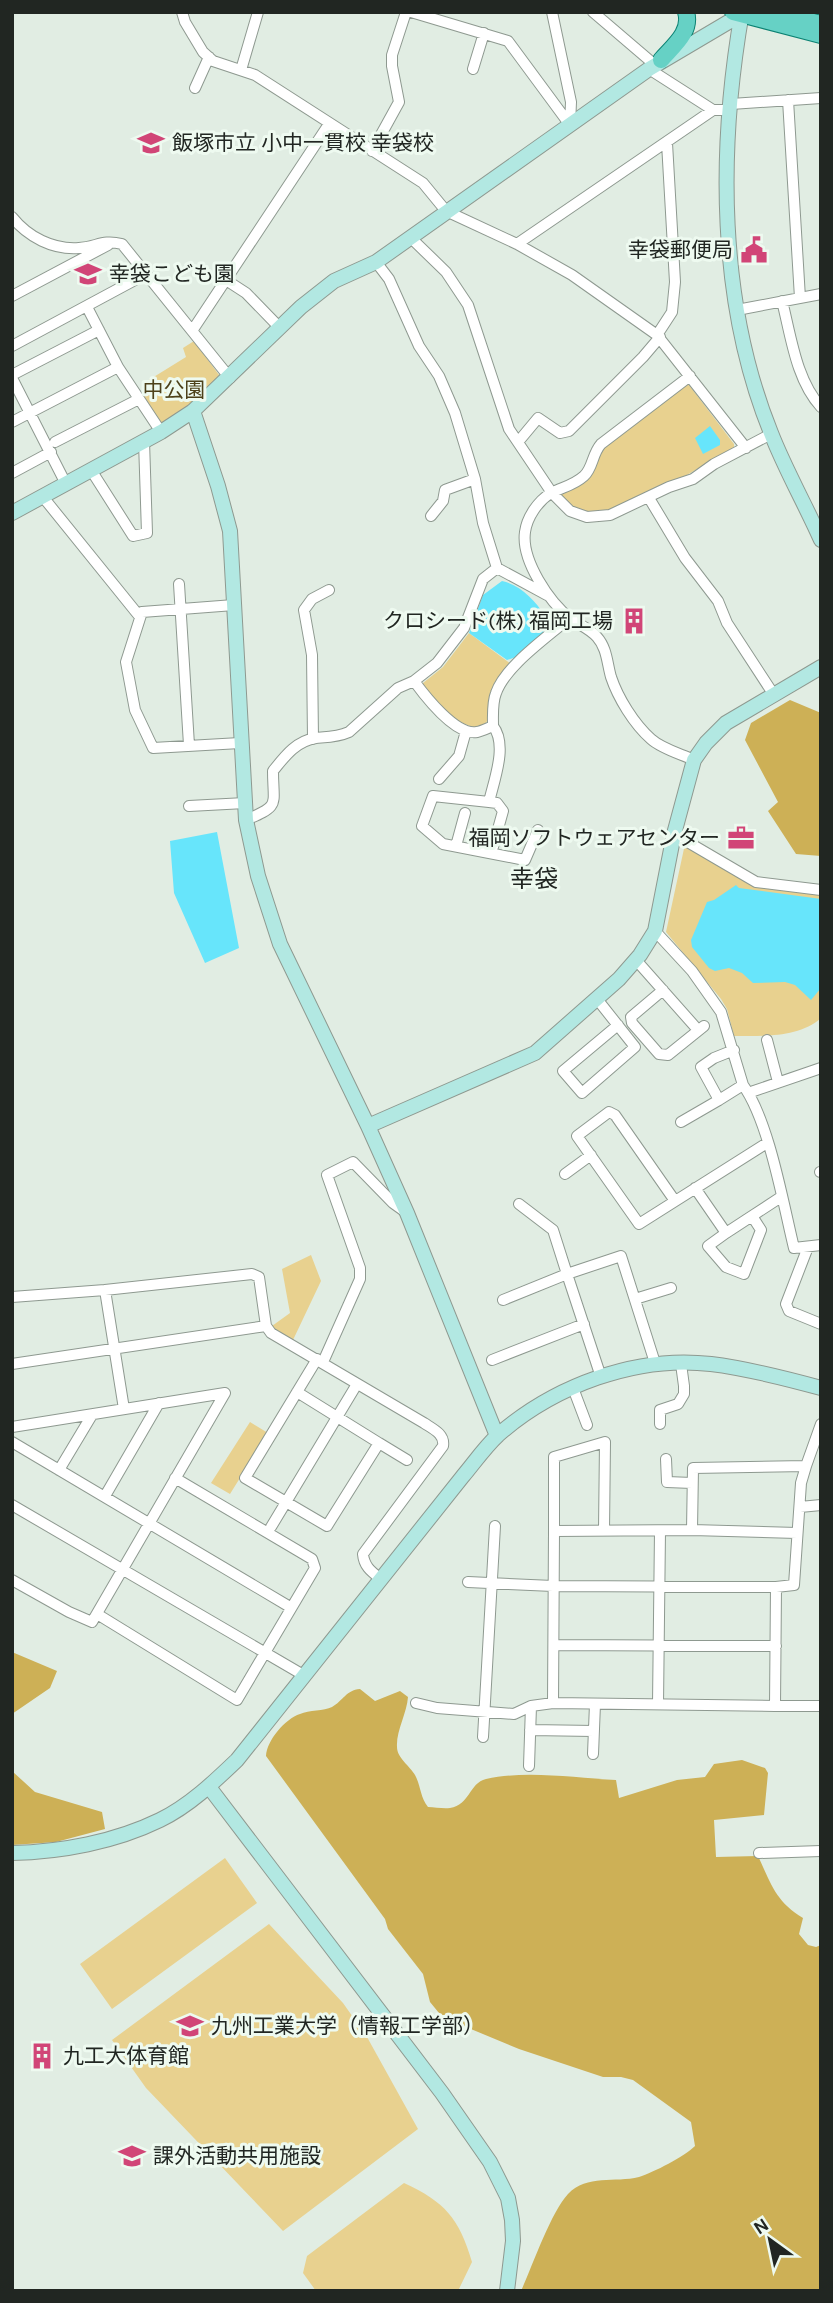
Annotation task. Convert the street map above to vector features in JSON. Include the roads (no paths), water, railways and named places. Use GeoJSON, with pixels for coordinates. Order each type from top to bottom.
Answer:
{"type":"FeatureCollection","features":[{"type":"Feature","properties":{"kind":"main road"},"geometry":{"type":"LineString","coordinates":[[655,64],[687,31],[686,12]]}},
{"type":"Feature","properties":{"kind":"main road"},"geometry":{"type":"LineString","coordinates":[[776,12],[821,23]]}},
{"type":"Feature","properties":{"kind":"main road"},"geometry":{"type":"LineString","coordinates":[[739,13],[821,35]]}},
{"type":"Feature","properties":{"kind":"street"},"geometry":{"type":"LineString","coordinates":[[182,12],[185,22],[213,61],[255,75],[424,183],[446,211],[517,244],[572,275],[658,336],[746,448]]}},
{"type":"Feature","properties":{"kind":"street"},"geometry":{"type":"LineString","coordinates":[[241,69],[258,12]]}},
{"type":"Feature","properties":{"kind":"street"},"geometry":{"type":"LineString","coordinates":[[372,151],[399,102],[392,55],[408,12],[508,41],[570,125]]}},
{"type":"Feature","properties":{"kind":"street"},"geometry":{"type":"LineString","coordinates":[[552,12],[571,102],[570,125]]}},
{"type":"Feature","properties":{"kind":"street"},"geometry":{"type":"LineString","coordinates":[[593,12],[713,110]]}},
{"type":"Feature","properties":{"kind":"street"},"geometry":{"type":"LineString","coordinates":[[12,513],[161,432],[193,411],[301,307],[334,281],[376,262],[655,64],[739,13]]}},
{"type":"Feature","properties":{"kind":"street"},"geometry":{"type":"LineString","coordinates":[[739,13],[725,197],[737,310],[756,390],[771,434],[816,517],[821,540]]}},
{"type":"Feature","properties":{"kind":"street"},"geometry":{"type":"LineString","coordinates":[[473,69],[484,33]]}},
{"type":"Feature","properties":{"kind":"street"},"geometry":{"type":"LineString","coordinates":[[195,88],[209,57]]}},
{"type":"Feature","properties":{"kind":"street"},"geometry":{"type":"LineString","coordinates":[[517,244],[713,110],[788,100],[821,99]]}},
{"type":"Feature","properties":{"kind":"street"},"geometry":{"type":"LineString","coordinates":[[788,100],[800,298]]}},
{"type":"Feature","properties":{"kind":"street"},"geometry":{"type":"LineString","coordinates":[[192,331],[329,124]]}},
{"type":"Feature","properties":{"kind":"street"},"geometry":{"type":"LineString","coordinates":[[517,442],[538,418],[560,433],[569,430],[643,357],[672,312],[674,300],[667,143]]}},
{"type":"Feature","properties":{"kind":"street"},"geometry":{"type":"LineString","coordinates":[[12,217],[29,233],[60,247],[81,248],[103,241],[122,244],[230,378]]}},
{"type":"Feature","properties":{"kind":"street"},"geometry":{"type":"LineString","coordinates":[[410,237],[446,272],[468,305],[509,429],[552,493],[570,511],[587,517],[610,515],[669,487],[693,479],[714,464],[771,434]]}},
{"type":"Feature","properties":{"kind":"street"},"geometry":{"type":"LineString","coordinates":[[12,296],[113,242]]}},
{"type":"Feature","properties":{"kind":"street"},"geometry":{"type":"LineString","coordinates":[[376,262],[389,279],[419,346],[439,376],[455,414],[475,479],[483,523],[497,568],[550,596]]}},
{"type":"Feature","properties":{"kind":"street"},"geometry":{"type":"LineString","coordinates":[[12,346],[146,274]]}},
{"type":"Feature","properties":{"kind":"street"},"geometry":{"type":"LineString","coordinates":[[226,280],[246,293],[279,328]]}},
{"type":"Feature","properties":{"kind":"street"},"geometry":{"type":"LineString","coordinates":[[737,310],[821,294]]}},
{"type":"Feature","properties":{"kind":"street"},"geometry":{"type":"LineString","coordinates":[[782,301],[806,385],[813,399],[821,407]]}},
{"type":"Feature","properties":{"kind":"street"},"geometry":{"type":"LineString","coordinates":[[87,307],[118,367],[161,432]]}},
{"type":"Feature","properties":{"kind":"street"},"geometry":{"type":"LineString","coordinates":[[66,484],[53,447],[30,413],[12,376],[99,330]]}},
{"type":"Feature","properties":{"kind":"street"},"geometry":{"type":"LineString","coordinates":[[12,422],[118,367]]}},
{"type":"Feature","properties":{"kind":"street"},"geometry":{"type":"LineString","coordinates":[[690,376],[601,444],[585,475],[569,487],[552,493],[530,515],[524,544],[533,570],[550,596],[569,618],[597,637],[605,650],[615,689],[629,712],[652,740],[694,760]]}},
{"type":"Feature","properties":{"kind":"street"},"geometry":{"type":"LineString","coordinates":[[12,472],[139,398]]}},
{"type":"Feature","properties":{"kind":"street"},"geometry":{"type":"LineString","coordinates":[[193,411],[230,531],[246,820],[258,876],[280,944],[407,1213],[497,1436]]}},
{"type":"Feature","properties":{"kind":"street"},"geometry":{"type":"LineString","coordinates":[[91,470],[133,536],[147,533],[144,441]]}},
{"type":"Feature","properties":{"kind":"street"},"geometry":{"type":"LineString","coordinates":[[431,516],[443,501],[445,490],[475,479]]}},
{"type":"Feature","properties":{"kind":"street"},"geometry":{"type":"LineString","coordinates":[[43,496],[141,617]]}},
{"type":"Feature","properties":{"kind":"street"},"geometry":{"type":"LineString","coordinates":[[649,498],[685,558],[718,601],[727,623],[774,695]]}},
{"type":"Feature","properties":{"kind":"street"},"geometry":{"type":"LineString","coordinates":[[246,820],[268,810],[275,800],[273,771],[295,746],[313,739],[340,736],[349,732],[398,688],[414,681],[446,653],[464,628],[483,579],[497,568]]}},
{"type":"Feature","properties":{"kind":"street"},"geometry":{"type":"LineString","coordinates":[[179,584],[189,745]]}},
{"type":"Feature","properties":{"kind":"street"},"geometry":{"type":"LineString","coordinates":[[313,739],[312,655],[304,610],[312,598],[329,590]]}},
{"type":"Feature","properties":{"kind":"street"},"geometry":{"type":"LineString","coordinates":[[234,605],[142,612],[126,662],[135,710],[153,748],[240,743]]}},
{"type":"Feature","properties":{"kind":"street"},"geometry":{"type":"LineString","coordinates":[[489,802],[499,754],[498,732],[493,726],[493,708],[501,682],[569,618]]}},
{"type":"Feature","properties":{"kind":"street"},"geometry":{"type":"LineString","coordinates":[[368,1126],[535,1053],[597,999],[636,960],[655,931],[674,834],[694,760],[726,723],[821,667]]}},
{"type":"Feature","properties":{"kind":"street"},"geometry":{"type":"LineString","coordinates":[[414,681],[428,701],[466,731],[478,732],[493,726]]}},
{"type":"Feature","properties":{"kind":"street"},"geometry":{"type":"LineString","coordinates":[[439,779],[459,756],[466,731]]}},
{"type":"Feature","properties":{"kind":"street"},"geometry":{"type":"LineString","coordinates":[[484,852],[493,847],[503,811],[497,803],[433,796],[422,826],[443,844],[456,846],[484,852],[525,860],[538,830]]}},
{"type":"Feature","properties":{"kind":"street"},"geometry":{"type":"LineString","coordinates":[[189,806],[245,803]]}},
{"type":"Feature","properties":{"kind":"street"},"geometry":{"type":"LineString","coordinates":[[456,846],[465,813]]}},
{"type":"Feature","properties":{"kind":"street"},"geometry":{"type":"LineString","coordinates":[[674,834],[756,882],[821,890]]}},
{"type":"Feature","properties":{"kind":"street"},"geometry":{"type":"LineString","coordinates":[[655,931],[692,971],[722,1012],[746,1089],[767,1143],[794,1248],[821,1245]]}},
{"type":"Feature","properties":{"kind":"street"},"geometry":{"type":"LineString","coordinates":[[636,960],[701,1028],[668,1055],[659,1054],[632,1023],[631,1017],[663,990]]}},
{"type":"Feature","properties":{"kind":"street"},"geometry":{"type":"LineString","coordinates":[[597,999],[618,1025],[635,1047],[582,1093],[563,1071],[618,1025]]}},
{"type":"Feature","properties":{"kind":"street"},"geometry":{"type":"LineString","coordinates":[[767,1040],[778,1082]]}},
{"type":"Feature","properties":{"kind":"street"},"geometry":{"type":"LineString","coordinates":[[719,1100],[701,1067],[734,1050]]}},
{"type":"Feature","properties":{"kind":"street"},"geometry":{"type":"LineString","coordinates":[[681,1122],[719,1100],[746,1089],[821,1068]]}},
{"type":"Feature","properties":{"kind":"street"},"geometry":{"type":"LineString","coordinates":[[675,1201],[615,1115],[609,1112],[577,1136],[639,1224],[767,1143]]}},
{"type":"Feature","properties":{"kind":"street"},"geometry":{"type":"LineString","coordinates":[[565,1174],[591,1155]]}},
{"type":"Feature","properties":{"kind":"street"},"geometry":{"type":"LineString","coordinates":[[379,1443],[327,1526],[245,1478],[297,1392],[320,1361],[360,1279],[360,1268],[327,1175],[353,1162],[393,1203],[407,1213]]}},
{"type":"Feature","properties":{"kind":"street"},"geometry":{"type":"LineString","coordinates":[[695,1188],[726,1233]]}},
{"type":"Feature","properties":{"kind":"street"},"geometry":{"type":"LineString","coordinates":[[752,1216],[761,1230],[744,1274],[726,1267],[708,1245],[726,1233],[781,1197]]}},
{"type":"Feature","properties":{"kind":"street"},"geometry":{"type":"LineString","coordinates":[[519,1204],[553,1230],[601,1377]]}},
{"type":"Feature","properties":{"kind":"street"},"geometry":{"type":"LineString","coordinates":[[808,1247],[786,1304],[789,1311],[821,1324]]}},
{"type":"Feature","properties":{"kind":"street"},"geometry":{"type":"LineString","coordinates":[[503,1300],[621,1256],[656,1366]]}},
{"type":"Feature","properties":{"kind":"street"},"geometry":{"type":"LineString","coordinates":[[12,1297],[252,1274],[259,1277],[265,1326],[271,1333],[424,1423],[444,1440],[443,1446],[363,1554],[363,1562],[367,1568],[382,1580]]}},
{"type":"Feature","properties":{"kind":"street"},"geometry":{"type":"LineString","coordinates":[[635,1299],[671,1288]]}},
{"type":"Feature","properties":{"kind":"street"},"geometry":{"type":"LineString","coordinates":[[105,1290],[124,1409]]}},
{"type":"Feature","properties":{"kind":"street"},"geometry":{"type":"LineString","coordinates":[[492,1360],[584,1324]]}},
{"type":"Feature","properties":{"kind":"street"},"geometry":{"type":"LineString","coordinates":[[12,1364],[265,1326]]}},
{"type":"Feature","properties":{"kind":"street"},"geometry":{"type":"LineString","coordinates":[[660,1424],[660,1410],[678,1404],[684,1394],[681,1364]]}},
{"type":"Feature","properties":{"kind":"street"},"geometry":{"type":"LineString","coordinates":[[12,1853],[41,1853],[118,1837],[161,1819],[209,1787],[237,1760],[306,1676],[497,1436],[534,1409],[573,1388],[601,1377],[681,1364],[710,1364],[821,1388]]}},
{"type":"Feature","properties":{"kind":"street"},"geometry":{"type":"LineString","coordinates":[[271,1527],[357,1384]]}},
{"type":"Feature","properties":{"kind":"street"},"geometry":{"type":"LineString","coordinates":[[573,1388],[587,1425]]}},
{"type":"Feature","properties":{"kind":"street"},"geometry":{"type":"LineString","coordinates":[[297,1392],[407,1460]]}},
{"type":"Feature","properties":{"kind":"street"},"geometry":{"type":"LineString","coordinates":[[12,1427],[225,1394],[92,1622],[12,1580]]}},
{"type":"Feature","properties":{"kind":"street"},"geometry":{"type":"LineString","coordinates":[[105,1496],[159,1403]]}},
{"type":"Feature","properties":{"kind":"street"},"geometry":{"type":"LineString","coordinates":[[59,1470],[92,1415]]}},
{"type":"Feature","properties":{"kind":"street"},"geometry":{"type":"LineString","coordinates":[[468,1582],[553,1586],[776,1587],[794,1584],[801,1483],[821,1424]]}},
{"type":"Feature","properties":{"kind":"street"},"geometry":{"type":"LineString","coordinates":[[12,1442],[290,1607]]}},
{"type":"Feature","properties":{"kind":"street"},"geometry":{"type":"LineString","coordinates":[[554,1703],[554,1457],[605,1442],[604,1531]]}},
{"type":"Feature","properties":{"kind":"street"},"geometry":{"type":"LineString","coordinates":[[666,1460],[667,1482],[692,1483]]}},
{"type":"Feature","properties":{"kind":"street"},"geometry":{"type":"LineString","coordinates":[[692,1530],[693,1468],[806,1466]]}},
{"type":"Feature","properties":{"kind":"street"},"geometry":{"type":"LineString","coordinates":[[97,1615],[237,1700],[315,1568],[312,1559],[175,1478]]}},
{"type":"Feature","properties":{"kind":"street"},"geometry":{"type":"LineString","coordinates":[[12,1505],[306,1676]]}},
{"type":"Feature","properties":{"kind":"street"},"geometry":{"type":"LineString","coordinates":[[800,1507],[821,1505]]}},
{"type":"Feature","properties":{"kind":"street"},"geometry":{"type":"LineString","coordinates":[[483,1737],[495,1526]]}},
{"type":"Feature","properties":{"kind":"street"},"geometry":{"type":"LineString","coordinates":[[554,1531],[692,1530],[797,1533]]}},
{"type":"Feature","properties":{"kind":"street"},"geometry":{"type":"LineString","coordinates":[[658,1704],[660,1531]]}},
{"type":"Feature","properties":{"kind":"street"},"geometry":{"type":"LineString","coordinates":[[775,1706],[776,1587]]}},
{"type":"Feature","properties":{"kind":"street"},"geometry":{"type":"LineString","coordinates":[[554,1645],[776,1646]]}},
{"type":"Feature","properties":{"kind":"street"},"geometry":{"type":"LineString","coordinates":[[416,1703],[437,1708],[514,1714],[531,1706],[554,1703],[821,1706]]}},
{"type":"Feature","properties":{"kind":"street"},"geometry":{"type":"LineString","coordinates":[[593,1754],[595,1704]]}},
{"type":"Feature","properties":{"kind":"street"},"geometry":{"type":"LineString","coordinates":[[529,1766],[531,1706]]}},
{"type":"Feature","properties":{"kind":"street"},"geometry":{"type":"LineString","coordinates":[[530,1730],[594,1731]]}},
{"type":"Feature","properties":{"kind":"street"},"geometry":{"type":"LineString","coordinates":[[209,1787],[442,2093],[495,2171],[508,2199],[512,2220],[513,2241],[506,2291]]}},
{"type":"Feature","properties":{"kind":"street"},"geometry":{"type":"LineString","coordinates":[[760,1853],[821,1851]]}},
{"type":"Feature","properties":{"kind":"water"},"geometry":{"type":"Polygon","coordinates":[[[710,426],[720,440],[720,445],[703,454],[695,438],[710,426]]]}},
{"type":"Feature","properties":{"kind":"water"},"geometry":{"type":"Polygon","coordinates":[[[502,581],[526,594],[545,616],[545,633],[519,656],[507,660],[469,633],[483,595],[502,581]]]}},
{"type":"Feature","properties":{"kind":"water"},"geometry":{"type":"Polygon","coordinates":[[[217,832],[239,948],[205,963],[174,893],[170,841],[217,832]]]}},
{"type":"Feature","properties":{"kind":"water"},"geometry":{"type":"Polygon","coordinates":[[[736,885],[739,888],[821,899],[821,988],[811,1000],[795,985],[785,982],[753,983],[742,973],[729,968],[715,971],[709,968],[692,947],[691,940],[707,902],[736,885]]]}},
{"type":"Feature","properties":{"kind":"place","name":"飯塚市立 小中一貫校 幸袋校"},"geometry":{"type":"Point","coordinates":[151,143]}},
{"type":"Feature","properties":{"kind":"place","name":"幸袋郵便局"},"geometry":{"type":"Point","coordinates":[754,250]}},
{"type":"Feature","properties":{"kind":"place","name":"幸袋こども園"},"geometry":{"type":"Point","coordinates":[88,274]}},
{"type":"Feature","properties":{"kind":"place","name":"クロシード(株) 福岡工場"},"geometry":{"type":"Point","coordinates":[634,621]}},
{"type":"Feature","properties":{"kind":"place","name":"福岡ソフトウェアセンター"},"geometry":{"type":"Point","coordinates":[741,838]}},
{"type":"Feature","properties":{"kind":"place","name":"九州工業大学（情報工学部）"},"geometry":{"type":"Point","coordinates":[190,2026]}},
{"type":"Feature","properties":{"kind":"place","name":"九工大体育館"},"geometry":{"type":"Point","coordinates":[42,2056]}},
{"type":"Feature","properties":{"kind":"place","name":"課外活動共用施設"},"geometry":{"type":"Point","coordinates":[132,2156]}},
{"type":"Feature","properties":{"kind":"district","name":"幸袋"},"geometry":{"type":"Point","coordinates":[534,879]}},
{"type":"Feature","properties":{"kind":"park label","name":"中公園"},"geometry":{"type":"Point","coordinates":[174,390]}}]}
